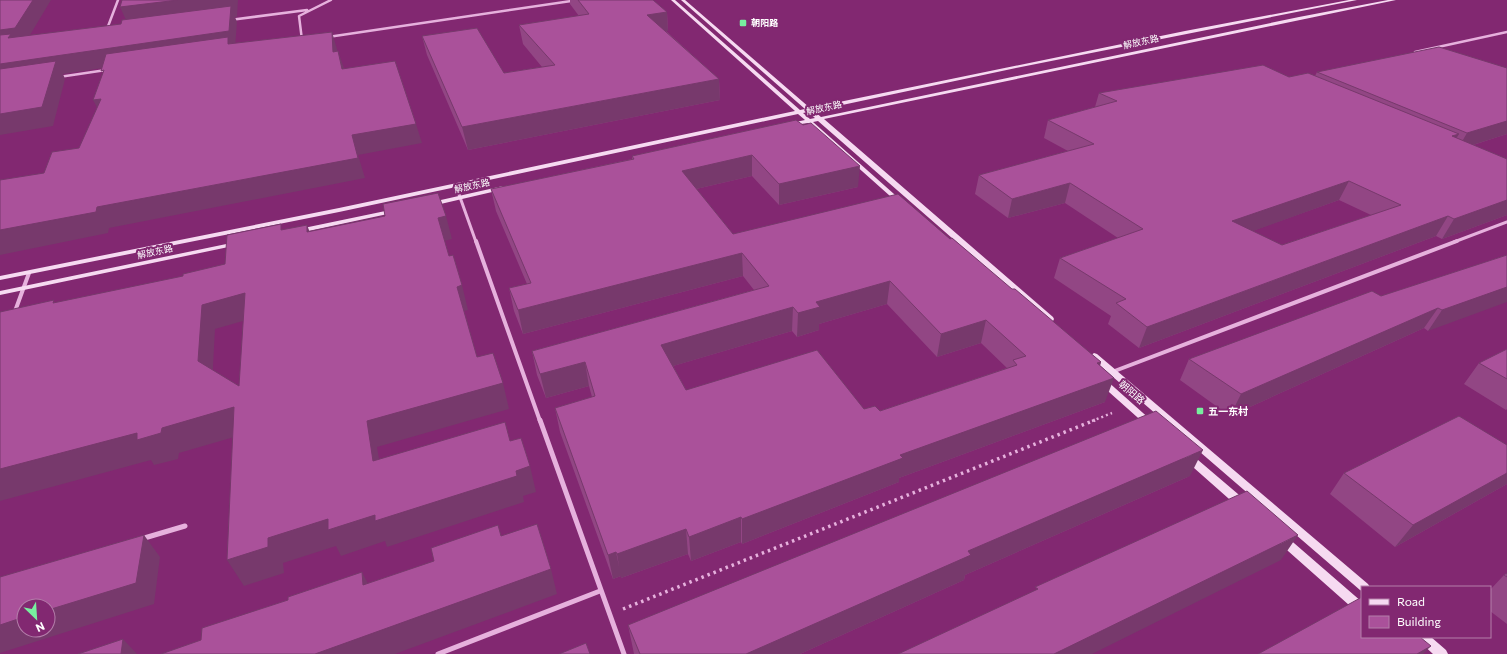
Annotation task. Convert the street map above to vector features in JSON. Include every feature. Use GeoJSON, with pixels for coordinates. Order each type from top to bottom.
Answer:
{"type":"FeatureCollection","features":[{"type":"Feature","properties":{"kind":"main road"},"geometry":{"type":"LineString","coordinates":[[673,0],[909,209]]}},
{"type":"Feature","properties":{"kind":"main road"},"geometry":{"type":"LineString","coordinates":[[683,0],[808,110],[1058,325]]}},
{"type":"Feature","properties":{"kind":"main road","name":"解放东路"},"geometry":{"type":"LineString","coordinates":[[0,278],[456,186],[808,110],[1355,0]]}},
{"type":"Feature","properties":{"kind":"main road","name":"解放东路"},"geometry":{"type":"LineString","coordinates":[[786,126],[1394,0]]}},
{"type":"Feature","properties":{"kind":"main road","name":"解放东路"},"geometry":{"type":"LineString","coordinates":[[421,206],[507,188]]}},
{"type":"Feature","properties":{"kind":"main road"},"geometry":{"type":"LineString","coordinates":[[289,233],[406,209]]}},
{"type":"Feature","properties":{"kind":"main road","name":"解放东路"},"geometry":{"type":"LineString","coordinates":[[0,293],[242,243]]}},
{"type":"Feature","properties":{"kind":"main road","name":"朝阳路"},"geometry":{"type":"LineString","coordinates":[[1088,351],[1363,586]]}},
{"type":"Feature","properties":{"kind":"main road","name":"朝阳路"},"geometry":{"type":"LineString","coordinates":[[1096,376],[1153,427]]}},
{"type":"Feature","properties":{"kind":"main road"},"geometry":{"type":"LineString","coordinates":[[1183,453],[1249,510]]}},
{"type":"Feature","properties":{"kind":"main road"},"geometry":{"type":"LineString","coordinates":[[1279,536],[1361,608]]}},
{"type":"Feature","properties":{"kind":"main road"},"geometry":{"type":"LineString","coordinates":[[1423,638],[1442,654]]}},
{"type":"Feature","properties":{"kind":"street"},"geometry":{"type":"LineString","coordinates":[[106,30],[118,0]]}},
{"type":"Feature","properties":{"kind":"street"},"geometry":{"type":"LineString","coordinates":[[302,41],[299,16],[331,0]]}},
{"type":"Feature","properties":{"kind":"street"},"geometry":{"type":"LineString","coordinates":[[326,37],[578,0]]}},
{"type":"Feature","properties":{"kind":"street"},"geometry":{"type":"LineString","coordinates":[[227,21],[311,10]]}},
{"type":"Feature","properties":{"kind":"street"},"geometry":{"type":"LineString","coordinates":[[1410,53],[1507,32]]}},
{"type":"Feature","properties":{"kind":"street"},"geometry":{"type":"LineString","coordinates":[[294,42],[310,40]]}},
{"type":"Feature","properties":{"kind":"street"},"geometry":{"type":"LineString","coordinates":[[54,78],[108,70]]}},
{"type":"Feature","properties":{"kind":"street"},"geometry":{"type":"LineString","coordinates":[[456,186],[624,654]]}},
{"type":"Feature","properties":{"kind":"street"},"geometry":{"type":"LineString","coordinates":[[1112,372],[1507,222]]}},
{"type":"Feature","properties":{"kind":"street"},"geometry":{"type":"LineString","coordinates":[[13,317],[29,272]]}},
{"type":"Feature","properties":{"kind":"street"},"geometry":{"type":"LineString","coordinates":[[134,542],[185,526]]}},
{"type":"Feature","properties":{"kind":"street"},"geometry":{"type":"LineString","coordinates":[[438,654],[600,590]]}},
{"type":"Feature","properties":{"kind":"path"},"geometry":{"type":"LineString","coordinates":[[610,614],[1130,406]]}},
{"type":"Feature","properties":{"kind":"building"},"geometry":{"type":"Polygon","coordinates":[[[0,0],[33,0],[15,28],[0,30],[0,0]]]}},
{"type":"Feature","properties":{"kind":"building"},"geometry":{"type":"Polygon","coordinates":[[[122,0],[178,0],[120,7],[122,0]]]}},
{"type":"Feature","properties":{"kind":"building"},"geometry":{"type":"Polygon","coordinates":[[[578,0],[653,0],[667,12],[647,15],[719,79],[462,127],[422,36],[477,28],[504,73],[555,65],[519,25],[589,14],[578,0]]]}},
{"type":"Feature","properties":{"kind":"building"},"geometry":{"type":"Polygon","coordinates":[[[231,6],[229,31],[0,64],[0,35],[11,34],[8,38],[121,24],[122,20],[231,6]]]}},
{"type":"Feature","properties":{"kind":"building"},"geometry":{"type":"Polygon","coordinates":[[[332,32],[333,52],[338,51],[342,69],[395,61],[416,124],[352,135],[358,158],[97,207],[96,212],[0,230],[0,180],[44,173],[52,152],[79,148],[101,99],[93,100],[104,70],[101,71],[106,54],[228,37],[228,44],[332,32]]]}},
{"type":"Feature","properties":{"kind":"building"},"geometry":{"type":"Polygon","coordinates":[[[1439,47],[1507,68],[1507,121],[1467,133],[1317,72],[1439,47]]]}},
{"type":"Feature","properties":{"kind":"building"},"geometry":{"type":"Polygon","coordinates":[[[56,61],[42,107],[0,114],[0,69],[56,61]]]}},
{"type":"Feature","properties":{"kind":"building"},"geometry":{"type":"Polygon","coordinates":[[[1263,65],[1289,77],[1308,73],[1459,134],[1452,136],[1507,159],[1507,200],[1454,219],[1448,216],[1147,327],[1116,303],[1126,299],[1060,258],[1143,229],[1070,183],[1012,199],[979,175],[1094,144],[1048,120],[1117,101],[1099,93],[1263,65]],[[1349,181],[1232,221],[1282,245],[1401,205],[1349,181]]]}},
{"type":"Feature","properties":{"kind":"building"},"geometry":{"type":"Polygon","coordinates":[[[796,120],[803,125],[811,123],[860,166],[779,184],[752,155],[682,171],[733,234],[898,194],[950,239],[952,238],[1012,289],[1015,289],[1101,362],[1097,363],[1114,378],[900,455],[903,458],[742,519],[741,517],[689,537],[686,529],[617,554],[616,552],[608,555],[555,408],[595,396],[585,362],[540,374],[532,351],[769,286],[742,253],[518,310],[509,288],[531,283],[491,189],[634,159],[632,156],[796,120]],[[890,281],[816,302],[820,307],[798,313],[793,307],[661,345],[686,390],[817,350],[864,409],[875,406],[880,411],[1017,365],[1013,360],[1026,356],[986,320],[941,334],[890,281]]]}},
{"type":"Feature","properties":{"kind":"building"},"geometry":{"type":"Polygon","coordinates":[[[438,193],[446,216],[438,218],[449,256],[453,255],[462,285],[457,287],[477,357],[493,353],[503,383],[367,421],[373,461],[505,422],[510,441],[521,438],[530,466],[516,471],[517,476],[375,521],[375,515],[328,530],[328,519],[268,538],[268,547],[227,560],[234,407],[162,428],[161,433],[137,440],[137,433],[0,469],[0,312],[54,300],[53,303],[183,276],[183,274],[225,264],[227,235],[281,224],[281,230],[307,225],[307,232],[385,216],[383,204],[438,193]],[[245,293],[202,305],[198,361],[239,386],[245,293]]]}},
{"type":"Feature","properties":{"kind":"building"},"geometry":{"type":"Polygon","coordinates":[[[1507,255],[1507,287],[1442,310],[1438,308],[1241,394],[1189,359],[1372,291],[1381,296],[1507,255]]]}},
{"type":"Feature","properties":{"kind":"building"},"geometry":{"type":"Polygon","coordinates":[[[1507,349],[1507,379],[1479,363],[1507,349]]]}},
{"type":"Feature","properties":{"kind":"building"},"geometry":{"type":"Polygon","coordinates":[[[1156,411],[1203,450],[968,551],[971,555],[746,654],[640,654],[628,625],[1156,411]]]}},
{"type":"Feature","properties":{"kind":"building"},"geometry":{"type":"Polygon","coordinates":[[[1459,416],[1507,445],[1507,473],[1413,525],[1344,473],[1459,416]]]}},
{"type":"Feature","properties":{"kind":"building"},"geometry":{"type":"Polygon","coordinates":[[[1247,491],[1298,535],[1054,654],[898,654],[1038,589],[1035,587],[1247,491]]]}},
{"type":"Feature","properties":{"kind":"building"},"geometry":{"type":"Polygon","coordinates":[[[537,524],[551,569],[315,654],[161,654],[201,640],[202,628],[288,600],[288,597],[362,572],[363,585],[434,561],[431,548],[498,525],[501,536],[537,524]]]}},
{"type":"Feature","properties":{"kind":"building"},"geometry":{"type":"Polygon","coordinates":[[[144,535],[136,583],[56,608],[56,598],[16,598],[16,620],[0,625],[0,577],[144,535]]]}},
{"type":"Feature","properties":{"kind":"building"},"geometry":{"type":"Polygon","coordinates":[[[1361,598],[1361,638],[1421,638],[1431,646],[1417,654],[1258,654],[1361,598]]]}},
{"type":"Feature","properties":{"kind":"building"},"geometry":{"type":"Polygon","coordinates":[[[123,639],[121,654],[78,654],[123,639]]]}},
{"type":"Feature","properties":{"kind":"building"},"geometry":{"type":"Polygon","coordinates":[[[586,643],[590,654],[559,654],[586,643]]]}},
{"type":"Feature","properties":{"kind":"place","name":"朝阳路"},"geometry":{"type":"Point","coordinates":[743,23]}},
{"type":"Feature","properties":{"kind":"place","name":"五一东村"},"geometry":{"type":"Point","coordinates":[1200,411]}}]}
